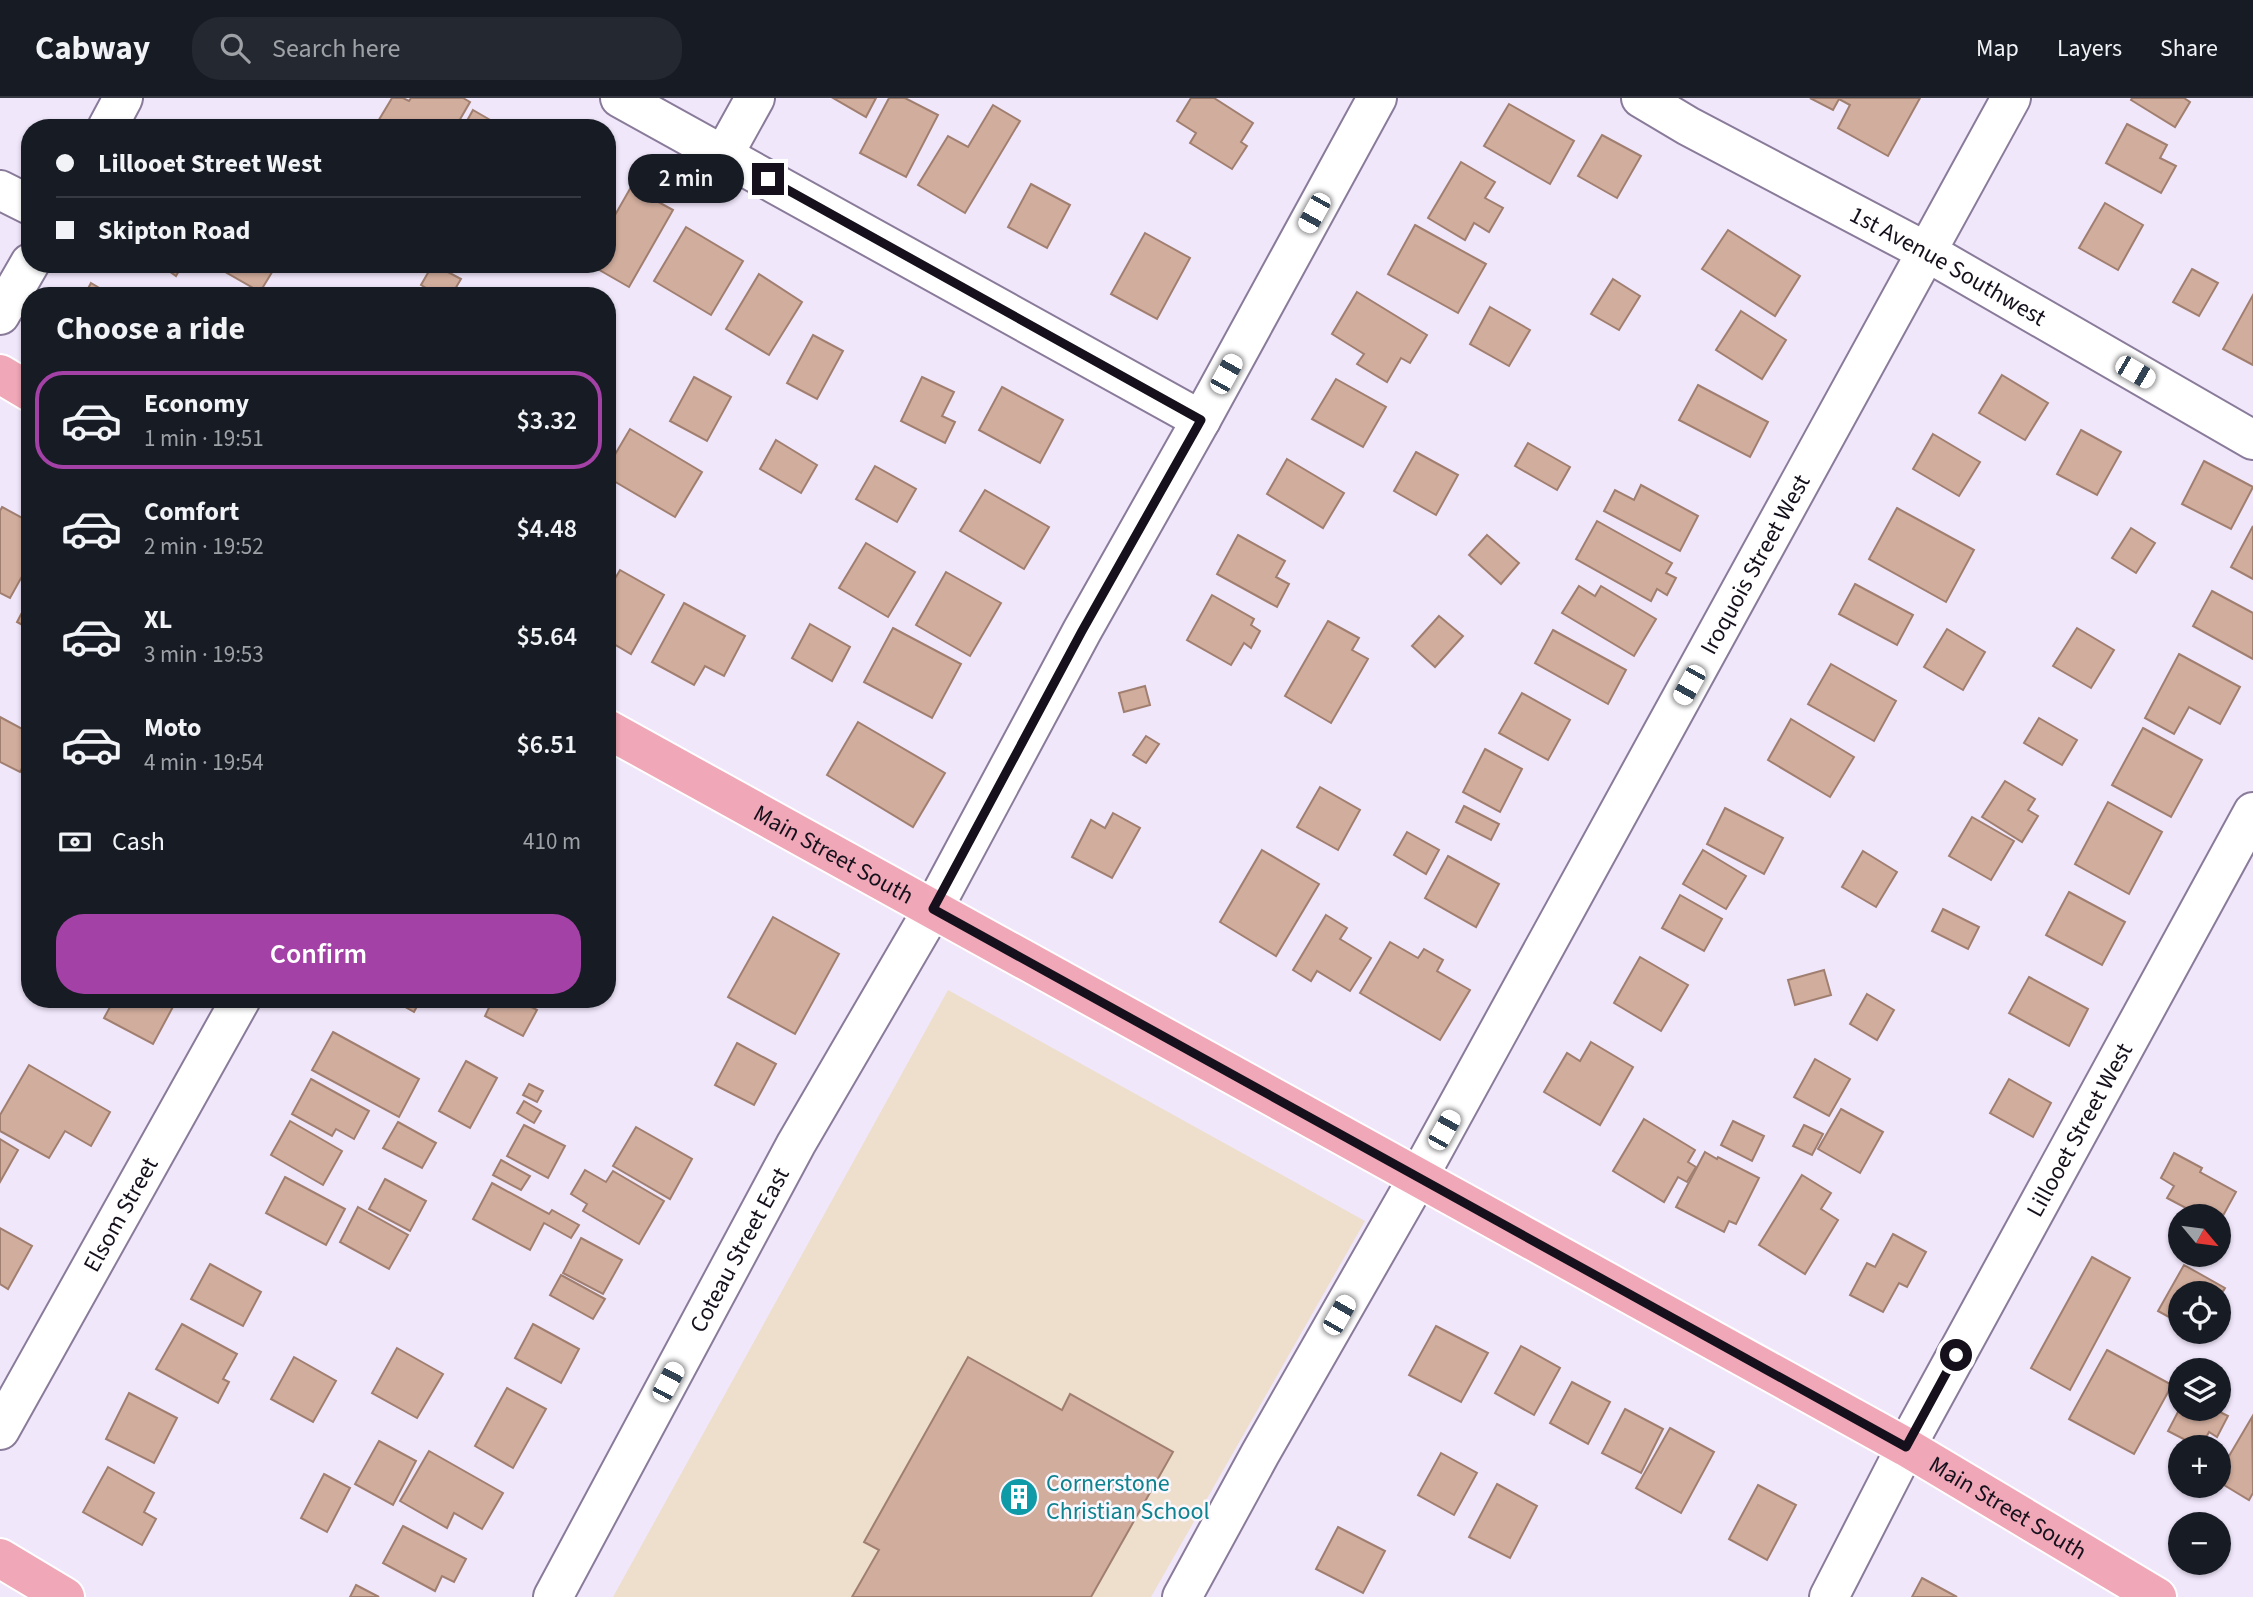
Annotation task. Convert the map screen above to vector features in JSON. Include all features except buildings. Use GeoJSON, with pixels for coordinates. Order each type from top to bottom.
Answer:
{"type":"FeatureCollection","features":[{"type":"Feature","properties":{"kind":"main road"},"geometry":{"type":"LineString","coordinates":[[0,374],[21,387]]}},
{"type":"Feature","properties":{"kind":"main road","name":"Main Street South"},"geometry":{"type":"LineString","coordinates":[[616,734],[1906,1447],[2157,1597]]}},
{"type":"Feature","properties":{"kind":"main road"},"geometry":{"type":"LineString","coordinates":[[0,1558],[65,1597]]}},
{"type":"Feature","properties":{"kind":"street"},"geometry":{"type":"LineString","coordinates":[[112,119],[123,98]]}},
{"type":"Feature","properties":{"kind":"street"},"geometry":{"type":"LineString","coordinates":[[620,98],[1201,420]]}},
{"type":"Feature","properties":{"kind":"street"},"geometry":{"type":"LineString","coordinates":[[724,154],[755,98]]}},
{"type":"Feature","properties":{"kind":"street","name":"Coteau Street East"},"geometry":{"type":"LineString","coordinates":[[553,1597],[796,1144],[933,909],[1082,631],[1377,98]]}},
{"type":"Feature","properties":{"kind":"street","name":"1st Avenue Southwest"},"geometry":{"type":"LineString","coordinates":[[1641,98],[1927,252],[2253,440]]}},
{"type":"Feature","properties":{"kind":"street","name":"Iroquois Street West"},"geometry":{"type":"LineString","coordinates":[[1182,1597],[1260,1454],[1419,1176],[2011,98]]}},
{"type":"Feature","properties":{"kind":"street"},"geometry":{"type":"LineString","coordinates":[[0,190],[21,200]]}},
{"type":"Feature","properties":{"kind":"street"},"geometry":{"type":"LineString","coordinates":[[0,315],[24,273]]}},
{"type":"Feature","properties":{"kind":"street","name":"Lillooet Street West"},"geometry":{"type":"LineString","coordinates":[[1829,1597],[1906,1447],[2253,812]]}},
{"type":"Feature","properties":{"kind":"street","name":"Elsom Street"},"geometry":{"type":"LineString","coordinates":[[0,1430],[236,1008]]}},
{"type":"Feature","properties":{"kind":"shaded area"},"geometry":{"type":"Polygon","coordinates":[[[948,990],[1365,1221],[1151,1597],[613,1597],[948,990]]]}},
{"type":"Feature","properties":{"kind":"place","name":"Cornerstone Christian School"},"geometry":{"type":"Point","coordinates":[1019,1497]}},
{"type":"Feature","properties":{"kind":"route"},"geometry":{"type":"LineString","coordinates":[[768,179],[1201,420],[1082,631],[933,909],[1906,1447],[1956,1355]]}}]}
